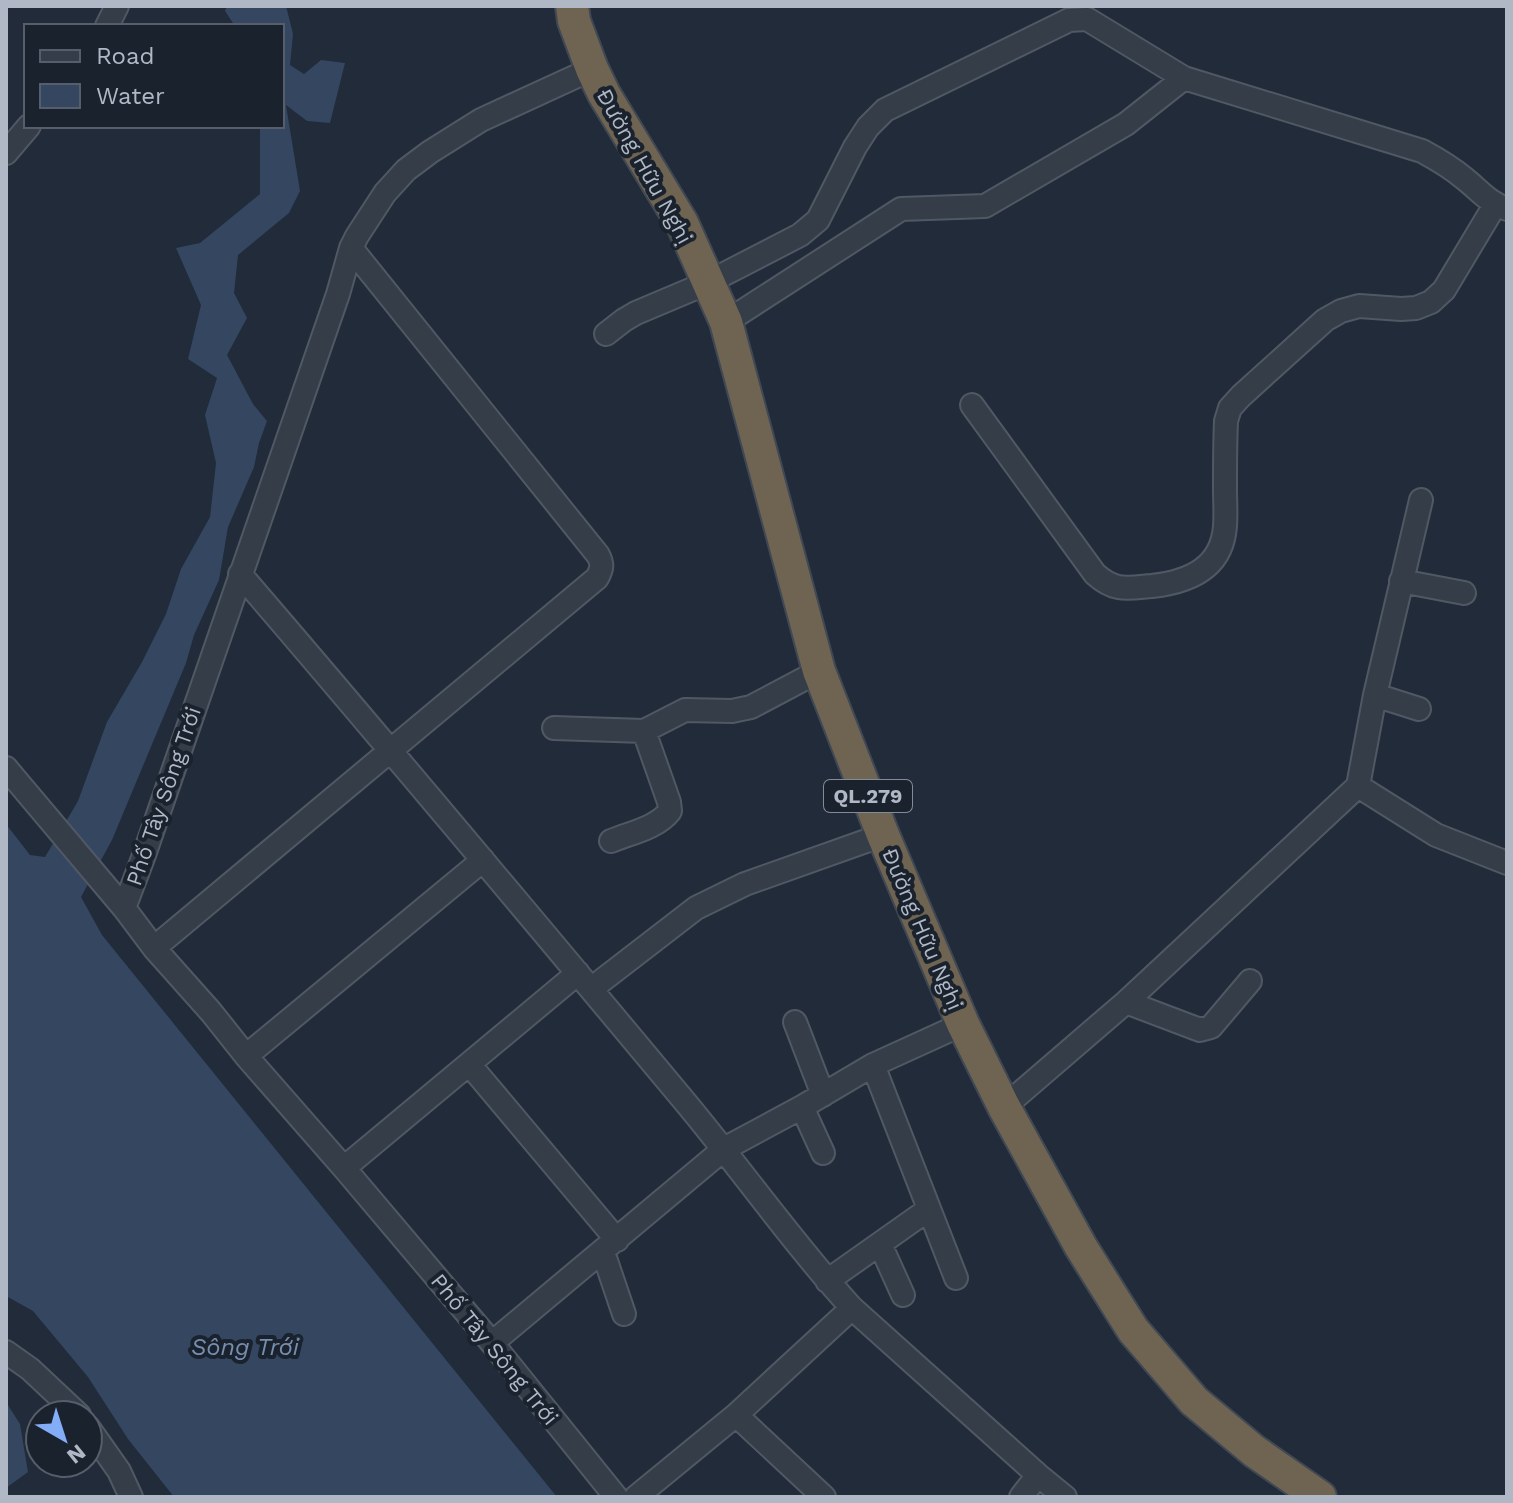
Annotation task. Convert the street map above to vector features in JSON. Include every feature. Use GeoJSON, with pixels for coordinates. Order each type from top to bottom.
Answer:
{"type":"FeatureCollection","features":[{"type":"Feature","properties":{"kind":"highway","name":"Đường Hữu Nghị"},"geometry":{"type":"LineString","coordinates":[[572,6],[574,21],[604,94],[682,223],[726,322],[819,671],[883,835],[963,1024],[1004,1107],[1081,1247],[1133,1330],[1194,1401],[1254,1451],[1320,1497]]}},
{"type":"Feature","properties":{"kind":"street"},"geometry":{"type":"LineString","coordinates":[[108,24],[117,6]]}},
{"type":"Feature","properties":{"kind":"street"},"geometry":{"type":"LineString","coordinates":[[606,334],[636,313],[707,283],[800,235],[818,220],[855,147],[868,127],[885,110],[1069,20],[1087,19],[1184,78],[1422,151],[1442,162],[1501,207],[1444,290],[1431,302],[1416,308],[1359,306],[1341,311],[1325,320],[1230,408],[1226,421],[1225,529],[1219,550],[1191,578],[1174,584],[1120,589],[1106,583],[1095,574],[972,405]]}},
{"type":"Feature","properties":{"kind":"street","name":"Phố Tây Sông Trới"},"geometry":{"type":"LineString","coordinates":[[592,69],[481,120],[430,152],[406,170],[385,193],[351,248],[333,309],[124,908],[154,948],[492,1343],[616,1497]]}},
{"type":"Feature","properties":{"kind":"street"},"geometry":{"type":"LineString","coordinates":[[726,322],[901,209],[985,206],[1126,124],[1184,78]]}},
{"type":"Feature","properties":{"kind":"street"},"geometry":{"type":"LineString","coordinates":[[6,153],[27,128]]}},
{"type":"Feature","properties":{"kind":"street"},"geometry":{"type":"LineString","coordinates":[[154,948],[597,578],[602,570],[598,555],[351,248]]}},
{"type":"Feature","properties":{"kind":"street"},"geometry":{"type":"LineString","coordinates":[[1004,1107],[1126,1002],[1358,786],[1375,695],[1421,500]]}},
{"type":"Feature","properties":{"kind":"street"},"geometry":{"type":"LineString","coordinates":[[240,574],[724,1149],[827,1281],[852,1308],[1065,1497]]}},
{"type":"Feature","properties":{"kind":"street"},"geometry":{"type":"LineString","coordinates":[[1401,581],[1464,593]]}},
{"type":"Feature","properties":{"kind":"street"},"geometry":{"type":"LineString","coordinates":[[554,728],[644,731],[685,710],[732,711],[751,707],[819,671]]}},
{"type":"Feature","properties":{"kind":"street"},"geometry":{"type":"LineString","coordinates":[[1375,695],[1419,709]]}},
{"type":"Feature","properties":{"kind":"street"},"geometry":{"type":"LineString","coordinates":[[611,841],[665,818],[670,811],[644,731]]}},
{"type":"Feature","properties":{"kind":"street"},"geometry":{"type":"LineString","coordinates":[[6,768],[124,908]]}},
{"type":"Feature","properties":{"kind":"street"},"geometry":{"type":"LineString","coordinates":[[1358,786],[1436,835],[1507,863]]}},
{"type":"Feature","properties":{"kind":"street"},"geometry":{"type":"LineString","coordinates":[[344,1168],[469,1064],[584,981],[696,908],[745,884],[883,835]]}},
{"type":"Feature","properties":{"kind":"street"},"geometry":{"type":"LineString","coordinates":[[246,1056],[483,860]]}},
{"type":"Feature","properties":{"kind":"street"},"geometry":{"type":"LineString","coordinates":[[1126,1002],[1205,1030],[1250,981]]}},
{"type":"Feature","properties":{"kind":"street"},"geometry":{"type":"LineString","coordinates":[[795,1022],[823,1095]]}},
{"type":"Feature","properties":{"kind":"street"},"geometry":{"type":"LineString","coordinates":[[492,1343],[724,1149],[873,1065],[963,1024]]}},
{"type":"Feature","properties":{"kind":"street"},"geometry":{"type":"LineString","coordinates":[[469,1064],[610,1246],[624,1314]]}},
{"type":"Feature","properties":{"kind":"street"},"geometry":{"type":"LineString","coordinates":[[873,1065],[956,1278]]}},
{"type":"Feature","properties":{"kind":"street"},"geometry":{"type":"LineString","coordinates":[[802,1107],[823,1153]]}},
{"type":"Feature","properties":{"kind":"street"},"geometry":{"type":"LineString","coordinates":[[827,1281],[929,1209]]}},
{"type":"Feature","properties":{"kind":"street"},"geometry":{"type":"LineString","coordinates":[[880,1244],[903,1295]]}},
{"type":"Feature","properties":{"kind":"street"},"geometry":{"type":"LineString","coordinates":[[636,1497],[736,1415],[852,1308]]}},
{"type":"Feature","properties":{"kind":"street"},"geometry":{"type":"LineString","coordinates":[[6,1352],[30,1369],[62,1399]]}},
{"type":"Feature","properties":{"kind":"street"},"geometry":{"type":"LineString","coordinates":[[736,1415],[824,1497]]}},
{"type":"Feature","properties":{"kind":"street"},"geometry":{"type":"LineString","coordinates":[[104,1450],[119,1471],[131,1497]]}},
{"type":"Feature","properties":{"kind":"street"},"geometry":{"type":"LineString","coordinates":[[1021,1497],[1038,1475]]}},
{"type":"Feature","properties":{"kind":"water","name":"Sông Trới"},"geometry":{"type":"Polygon","coordinates":[[[227,6],[286,6],[293,34],[290,65],[304,74],[321,60],[345,63],[330,123],[307,121],[286,105],[300,191],[289,213],[238,255],[234,293],[247,318],[227,355],[253,404],[267,421],[254,467],[228,527],[219,580],[112,840],[81,897],[102,935],[557,1497],[174,1497],[128,1439],[88,1377],[33,1311],[6,1296],[6,824],[30,855],[45,857],[78,801],[107,722],[142,662],[166,614],[181,569],[210,517],[216,463],[205,415],[217,378],[188,359],[201,305],[176,248],[200,243],[260,194],[260,128],[284,128],[284,24],[234,24],[225,11],[227,6]]]}},
{"type":"Feature","properties":{"kind":"water"},"geometry":{"type":"Polygon","coordinates":[[[6,1402],[20,1424],[24,1475],[6,1488],[6,1402]]]}}]}
